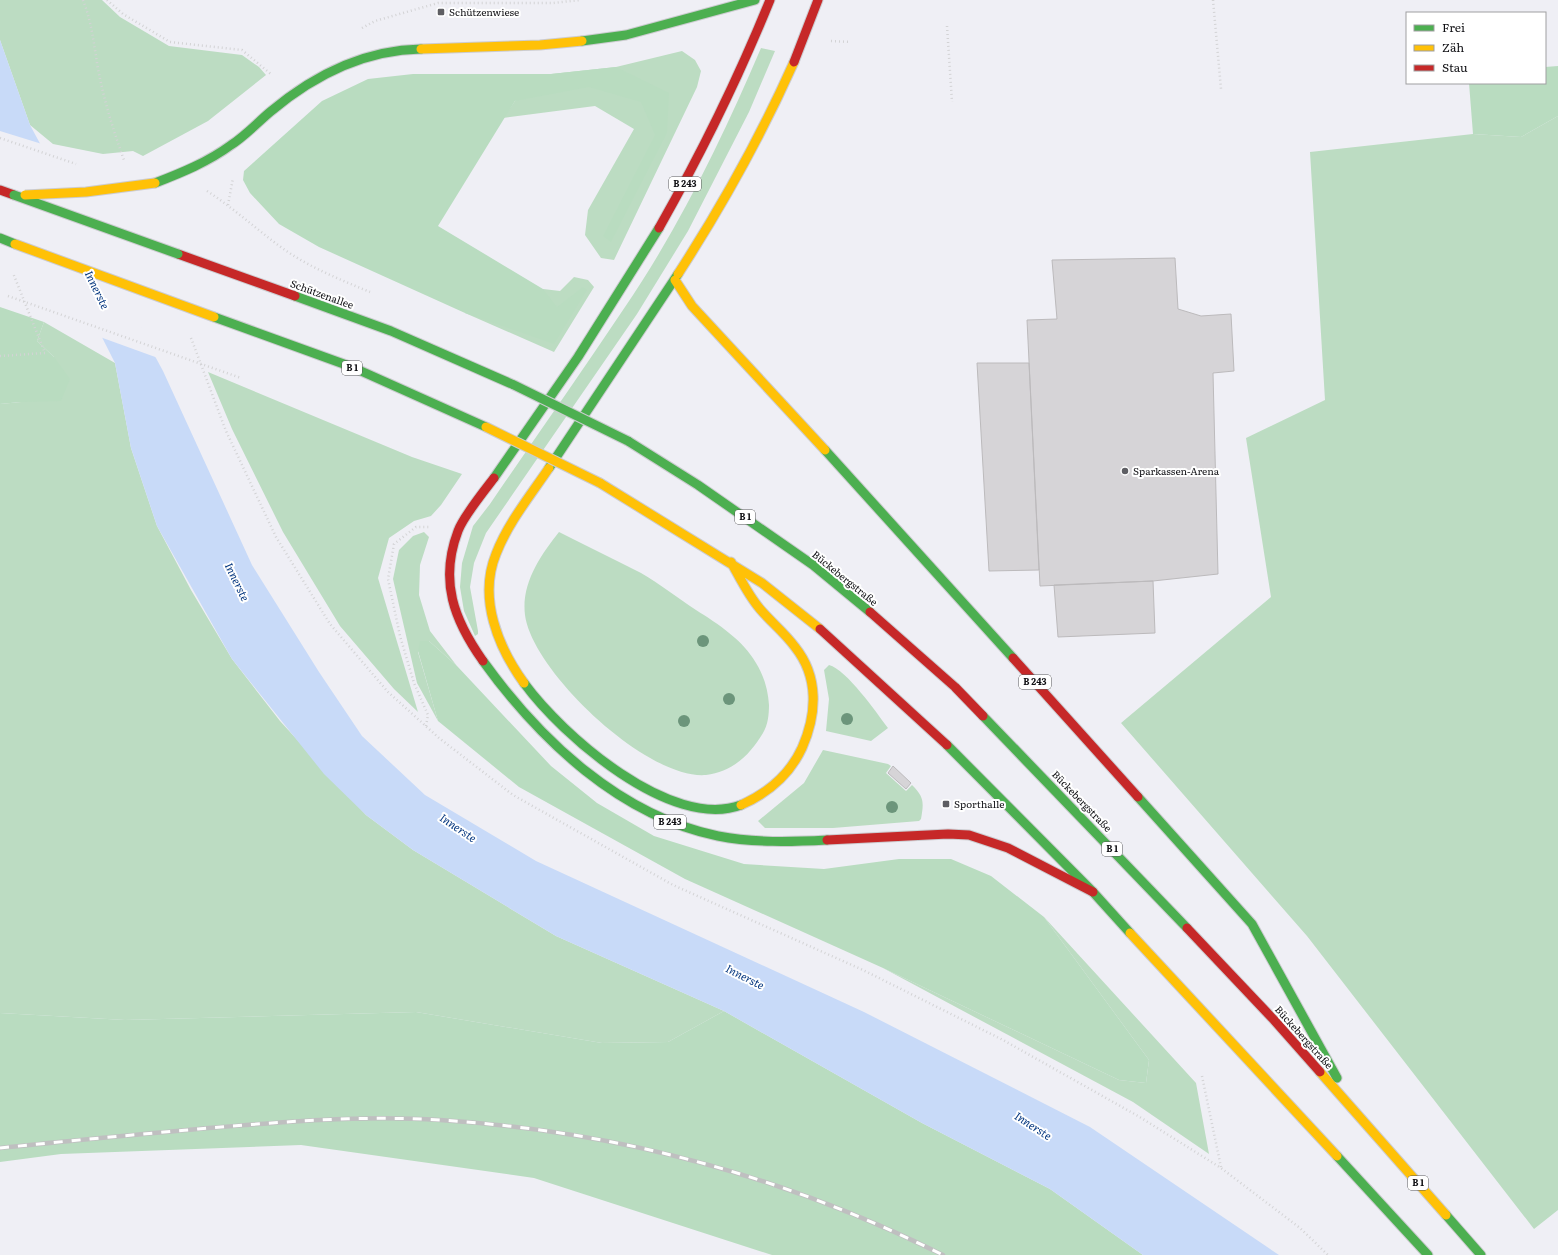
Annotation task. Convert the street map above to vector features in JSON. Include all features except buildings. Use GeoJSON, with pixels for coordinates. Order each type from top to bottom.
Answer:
{"type":"FeatureCollection","features":[{"type":"Feature","properties":{"kind":"highway"},"geometry":{"type":"LineString","coordinates":[[14,196],[86,192],[155,183],[181,173],[227,148],[293,92],[319,75],[349,61],[384,52],[405,49],[540,45],[586,41],[626,35],[676,20],[755,0]]}},
{"type":"Feature","properties":{"kind":"highway","name":"B 243"},"geometry":{"type":"LineString","coordinates":[[770,0],[720,116],[679,194],[622,289],[578,357],[458,530],[453,544],[449,574],[449,587],[456,619],[475,652],[500,684],[524,712],[564,753],[583,770],[611,789],[638,806],[674,823],[705,833],[793,842],[910,835],[965,835],[1000,844],[1093,892]]}},
{"type":"Feature","properties":{"kind":"highway"},"geometry":{"type":"LineString","coordinates":[[731,562],[760,608],[793,641],[811,677],[814,697],[808,735],[794,762],[785,775],[766,791],[745,803],[718,809],[681,803],[649,790],[603,762],[570,733],[539,701],[517,674],[500,643],[494,628],[491,609],[492,563],[504,538],[675,280],[753,148],[805,40],[818,0]]}},
{"type":"Feature","properties":{"kind":"highway"},"geometry":{"type":"LineString","coordinates":[[676,20],[687,10]]}},
{"type":"Feature","properties":{"kind":"highway","name":"Schützenallee"},"geometry":{"type":"LineString","coordinates":[[0,190],[391,331],[514,385],[628,441]]}},
{"type":"Feature","properties":{"kind":"highway","name":"B 1"},"geometry":{"type":"LineString","coordinates":[[0,238],[214,318],[352,367],[486,427],[600,483],[762,582],[823,631],[964,762],[1093,892],[1428,1255]]}},
{"type":"Feature","properties":{"kind":"highway","name":"B 243"},"geometry":{"type":"LineString","coordinates":[[675,280],[692,306],[908,541],[1252,924],[1356,1111]]}},
{"type":"Feature","properties":{"kind":"highway","name":"Bückebergstraße"},"geometry":{"type":"LineString","coordinates":[[628,441],[754,523],[813,565],[923,658],[1002,734],[1067,801],[1274,1020],[1482,1255]]}},
{"type":"Feature","properties":{"kind":"path"},"geometry":{"type":"LineString","coordinates":[[107,0],[123,14],[170,42],[242,50],[277,79]]}},
{"type":"Feature","properties":{"kind":"path"},"geometry":{"type":"LineString","coordinates":[[1213,0],[1221,89]]}},
{"type":"Feature","properties":{"kind":"path"},"geometry":{"type":"LineString","coordinates":[[947,26],[952,102]]}},
{"type":"Feature","properties":{"kind":"path"},"geometry":{"type":"LineString","coordinates":[[0,138],[78,164]]}},
{"type":"Feature","properties":{"kind":"path"},"geometry":{"type":"LineString","coordinates":[[234,174],[228,205],[286,250],[321,270],[371,293]]}},
{"type":"Feature","properties":{"kind":"path"},"geometry":{"type":"LineString","coordinates":[[0,356],[45,353],[12,272]]}},
{"type":"Feature","properties":{"kind":"path"},"geometry":{"type":"LineString","coordinates":[[8,296],[241,378]]}},
{"type":"Feature","properties":{"kind":"path"},"geometry":{"type":"LineString","coordinates":[[426,726],[428,715],[412,677],[400,636],[388,579],[394,544],[416,527],[434,526]]}},
{"type":"Feature","properties":{"kind":"path"},"geometry":{"type":"LineString","coordinates":[[1202,1076],[1221,1168]]}},
{"type":"Feature","properties":{"kind":"green space"},"geometry":{"type":"Polygon","coordinates":[[[0,0],[102,0],[120,17],[169,46],[242,55],[259,67],[266,75],[208,121],[143,156],[133,151],[103,154],[53,144],[30,125],[0,40],[0,0]]]}},
{"type":"Feature","properties":{"kind":"green space"},"geometry":{"type":"Polygon","coordinates":[[[761,48],[775,51],[749,112],[688,231],[637,314],[486,533],[474,563],[470,587],[478,631],[478,634],[475,636],[464,611],[460,587],[462,563],[473,526],[490,504],[592,356],[664,245],[716,148],[761,48]]]}},
{"type":"Feature","properties":{"kind":"green space"},"geometry":{"type":"Polygon","coordinates":[[[682,51],[695,60],[701,71],[697,87],[614,260],[601,258],[585,235],[588,210],[634,129],[595,106],[503,118],[515,101],[551,74],[616,67],[682,51]]]}},
{"type":"Feature","properties":{"kind":"green space"},"geometry":{"type":"Polygon","coordinates":[[[1558,66],[1558,116],[1521,137],[1473,134],[1469,84],[1546,84],[1546,67],[1558,66]]]}},
{"type":"Feature","properties":{"kind":"green space"},"geometry":{"type":"Polygon","coordinates":[[[616,67],[669,93],[667,133],[611,242],[603,236],[655,135],[641,102],[589,87],[515,101],[438,226],[543,289],[557,307],[583,287],[587,290],[554,344],[465,313],[319,247],[279,224],[250,193],[243,180],[244,171],[322,101],[368,79],[413,74],[551,74],[616,67]]]}},
{"type":"Feature","properties":{"kind":"green space"},"geometry":{"type":"Polygon","coordinates":[[[1558,116],[1558,1210],[1534,1229],[1307,936],[1121,723],[1271,597],[1246,438],[1325,400],[1310,152],[1473,134],[1521,137],[1558,116]]]}},
{"type":"Feature","properties":{"kind":"green space"},"geometry":{"type":"Polygon","coordinates":[[[574,277],[588,280],[594,287],[554,352],[465,313],[543,289],[560,291],[574,277]]]}},
{"type":"Feature","properties":{"kind":"green space"},"geometry":{"type":"Polygon","coordinates":[[[0,307],[44,322],[37,341],[54,357],[70,379],[61,401],[0,404],[0,307]]]}},
{"type":"Feature","properties":{"kind":"green space"},"geometry":{"type":"Polygon","coordinates":[[[44,322],[115,363],[131,448],[157,526],[191,590],[232,659],[280,721],[366,815],[413,850],[556,936],[724,1011],[668,1042],[602,1043],[416,1012],[125,1020],[0,1013],[0,404],[21,402],[54,357],[37,341],[44,322]]]}},
{"type":"Feature","properties":{"kind":"green space"},"geometry":{"type":"Polygon","coordinates":[[[208,372],[412,457],[462,474],[441,505],[431,516],[414,521],[389,538],[378,578],[418,712],[394,689],[340,626],[283,532],[232,429],[208,372]]]}},
{"type":"Feature","properties":{"kind":"green space"},"geometry":{"type":"Polygon","coordinates":[[[424,532],[429,537],[420,565],[419,595],[430,631],[457,666],[429,641],[418,652],[438,721],[417,683],[393,579],[399,550],[413,536],[424,532]]]}},
{"type":"Feature","properties":{"kind":"green space"},"geometry":{"type":"Polygon","coordinates":[[[559,532],[641,573],[721,627],[737,640],[751,655],[759,668],[767,689],[769,705],[768,716],[766,727],[758,741],[739,761],[724,770],[706,775],[682,772],[654,760],[625,741],[596,718],[570,692],[548,664],[532,638],[525,615],[526,592],[529,581],[539,560],[559,532]]]}},
{"type":"Feature","properties":{"kind":"green space"},"geometry":{"type":"Polygon","coordinates":[[[420,641],[429,641],[457,666],[551,766],[597,803],[654,836],[744,864],[824,869],[899,859],[951,859],[991,876],[1044,917],[1149,1060],[1146,1083],[1119,1080],[883,968],[685,879],[519,787],[438,721],[418,651],[420,641]]]}},
{"type":"Feature","properties":{"kind":"green space"},"geometry":{"type":"Polygon","coordinates":[[[829,665],[836,668],[852,683],[869,702],[888,728],[871,741],[826,731],[829,699],[824,670],[829,665]]]}},
{"type":"Feature","properties":{"kind":"green space"},"geometry":{"type":"Polygon","coordinates":[[[823,750],[888,764],[891,766],[886,773],[906,791],[912,785],[919,793],[923,804],[921,819],[919,821],[833,828],[765,828],[758,821],[804,783],[823,750]]]}},
{"type":"Feature","properties":{"kind":"green space"},"geometry":{"type":"Polygon","coordinates":[[[1044,917],[1196,1083],[1209,1154],[1133,1102],[883,968],[1119,1080],[1146,1083],[1149,1060],[1044,917]]]}},
{"type":"Feature","properties":{"kind":"green space"},"geometry":{"type":"Polygon","coordinates":[[[724,1011],[922,1123],[1050,1189],[1143,1255],[772,1255],[534,1178],[301,1145],[61,1154],[0,1162],[0,1013],[125,1020],[416,1012],[602,1043],[668,1042],[724,1011]]]}},
{"type":"Feature","properties":{"kind":"water","name":"Innerste"},"geometry":{"type":"Polygon","coordinates":[[[0,40],[30,125],[163,371],[252,565],[319,672],[362,736],[425,795],[536,861],[864,1012],[1090,1127],[1279,1255],[1143,1255],[1050,1189],[922,1123],[724,1011],[556,936],[413,850],[366,815],[324,774],[232,659],[157,526],[131,448],[115,363],[0,135],[0,40]]]}},
{"type":"Feature","properties":{"kind":"pier"},"geometry":{"type":"Polygon","coordinates":[[[0,131],[42,144],[158,358],[100,337],[0,140],[0,131]]]}},
{"type":"Feature","properties":{"kind":"railway"},"geometry":{"type":"LineString","coordinates":[[0,1148],[198,1129],[319,1120],[379,1118],[440,1120],[506,1126],[571,1135],[635,1147],[698,1162],[761,1180],[822,1202],[883,1227],[943,1255]]}},
{"type":"Feature","properties":{"kind":"traffic: fast"},"geometry":{"type":"LineString","coordinates":[[582,41],[626,35],[755,0]]}},
{"type":"Feature","properties":{"kind":"traffic: fast"},"geometry":{"type":"LineString","coordinates":[[155,183],[194,167],[213,157],[241,138],[287,99],[322,76],[340,67],[379,54],[400,50],[421,49]]}},
{"type":"Feature","properties":{"kind":"traffic: fast"},"geometry":{"type":"LineString","coordinates":[[14,195],[178,254]]}},
{"type":"Feature","properties":{"kind":"traffic: fast"},"geometry":{"type":"LineString","coordinates":[[494,478],[578,357],[659,228]]}},
{"type":"Feature","properties":{"kind":"traffic: fast"},"geometry":{"type":"LineString","coordinates":[[0,238],[15,244]]}},
{"type":"Feature","properties":{"kind":"traffic: fast"},"geometry":{"type":"LineString","coordinates":[[549,468],[678,274]]}},
{"type":"Feature","properties":{"kind":"traffic: fast"},"geometry":{"type":"LineString","coordinates":[[295,296],[391,331],[514,385]]}},
{"type":"Feature","properties":{"kind":"traffic: fast"},"geometry":{"type":"LineString","coordinates":[[214,317],[352,367],[486,427]]}},
{"type":"Feature","properties":{"kind":"traffic: fast"},"geometry":{"type":"LineString","coordinates":[[514,385],[628,441]]}},
{"type":"Feature","properties":{"kind":"traffic: fast"},"geometry":{"type":"LineString","coordinates":[[628,441],[698,485],[813,565],[870,612]]}},
{"type":"Feature","properties":{"kind":"traffic: fast"},"geometry":{"type":"LineString","coordinates":[[825,450],[1013,658]]}},
{"type":"Feature","properties":{"kind":"traffic: fast"},"geometry":{"type":"LineString","coordinates":[[483,661],[530,719],[557,746],[585,771],[616,793],[648,811],[682,826],[718,836],[745,840],[772,841],[827,840]]}},
{"type":"Feature","properties":{"kind":"traffic: fast"},"geometry":{"type":"LineString","coordinates":[[524,683],[541,704],[564,728],[591,751],[620,773],[652,792],[683,804],[713,809],[741,805]]}},
{"type":"Feature","properties":{"kind":"traffic: fast"},"geometry":{"type":"LineString","coordinates":[[983,716],[1187,928]]}},
{"type":"Feature","properties":{"kind":"traffic: fast"},"geometry":{"type":"LineString","coordinates":[[947,745],[1093,892],[1130,933]]}},
{"type":"Feature","properties":{"kind":"traffic: fast"},"geometry":{"type":"LineString","coordinates":[[1138,797],[1252,924],[1337,1078]]}},
{"type":"Feature","properties":{"kind":"traffic: fast"},"geometry":{"type":"LineString","coordinates":[[1337,1156],[1428,1255]]}},
{"type":"Feature","properties":{"kind":"traffic: fast"},"geometry":{"type":"LineString","coordinates":[[1446,1215],[1481,1255]]}},
{"type":"Feature","properties":{"kind":"traffic: slow"},"geometry":{"type":"LineString","coordinates":[[421,49],[540,45],[582,41]]}},
{"type":"Feature","properties":{"kind":"traffic: slow"},"geometry":{"type":"LineString","coordinates":[[678,274],[710,223],[740,170],[768,117],[794,62]]}},
{"type":"Feature","properties":{"kind":"traffic: slow"},"geometry":{"type":"LineString","coordinates":[[25,195],[86,192],[155,183]]}},
{"type":"Feature","properties":{"kind":"traffic: slow"},"geometry":{"type":"LineString","coordinates":[[15,244],[214,317]]}},
{"type":"Feature","properties":{"kind":"traffic: slow"},"geometry":{"type":"LineString","coordinates":[[675,280],[692,306],[825,450]]}},
{"type":"Feature","properties":{"kind":"traffic: slow"},"geometry":{"type":"LineString","coordinates":[[486,427],[600,483]]}},
{"type":"Feature","properties":{"kind":"traffic: slow"},"geometry":{"type":"LineString","coordinates":[[524,683],[506,654],[499,638],[490,605],[489,588],[491,571],[501,543],[520,510],[549,468]]}},
{"type":"Feature","properties":{"kind":"traffic: slow"},"geometry":{"type":"LineString","coordinates":[[600,483],[762,583],[820,629]]}},
{"type":"Feature","properties":{"kind":"traffic: slow"},"geometry":{"type":"LineString","coordinates":[[731,562],[756,604],[791,642],[803,659],[812,683],[813,696],[811,722],[802,748],[797,757],[785,774],[769,789],[741,805]]}},
{"type":"Feature","properties":{"kind":"traffic: slow"},"geometry":{"type":"LineString","coordinates":[[1130,933],[1337,1156]]}},
{"type":"Feature","properties":{"kind":"traffic: slow"},"geometry":{"type":"LineString","coordinates":[[1320,1072],[1446,1215]]}},
{"type":"Feature","properties":{"kind":"traffic: jam"},"geometry":{"type":"LineString","coordinates":[[659,228],[690,172],[718,116],[745,59],[770,0]]}},
{"type":"Feature","properties":{"kind":"traffic: jam"},"geometry":{"type":"LineString","coordinates":[[794,62],[818,0]]}},
{"type":"Feature","properties":{"kind":"traffic: jam"},"geometry":{"type":"LineString","coordinates":[[0,190],[14,195]]}},
{"type":"Feature","properties":{"kind":"traffic: jam"},"geometry":{"type":"LineString","coordinates":[[178,254],[295,296]]}},
{"type":"Feature","properties":{"kind":"traffic: jam"},"geometry":{"type":"LineString","coordinates":[[483,661],[473,646],[457,615],[452,599],[450,567],[452,549],[458,531],[474,504],[494,478]]}},
{"type":"Feature","properties":{"kind":"traffic: jam"},"geometry":{"type":"LineString","coordinates":[[870,612],[955,687],[983,716]]}},
{"type":"Feature","properties":{"kind":"traffic: jam"},"geometry":{"type":"LineString","coordinates":[[820,629],[947,745]]}},
{"type":"Feature","properties":{"kind":"traffic: jam"},"geometry":{"type":"LineString","coordinates":[[1013,658],[1138,797]]}},
{"type":"Feature","properties":{"kind":"traffic: jam"},"geometry":{"type":"LineString","coordinates":[[827,840],[948,834],[969,835],[1008,848],[1093,892]]}},
{"type":"Feature","properties":{"kind":"traffic: jam"},"geometry":{"type":"LineString","coordinates":[[1187,928],[1274,1020],[1320,1072]]}},
{"type":"Feature","properties":{"kind":"place","name":"Schützenwiese"},"geometry":{"type":"Point","coordinates":[441,12]}},
{"type":"Feature","properties":{"kind":"place","name":"Sparkassen-Arena"},"geometry":{"type":"Point","coordinates":[1125,471]}},
{"type":"Feature","properties":{"kind":"place","name":"Sporthalle"},"geometry":{"type":"Point","coordinates":[946,804]}}]}
